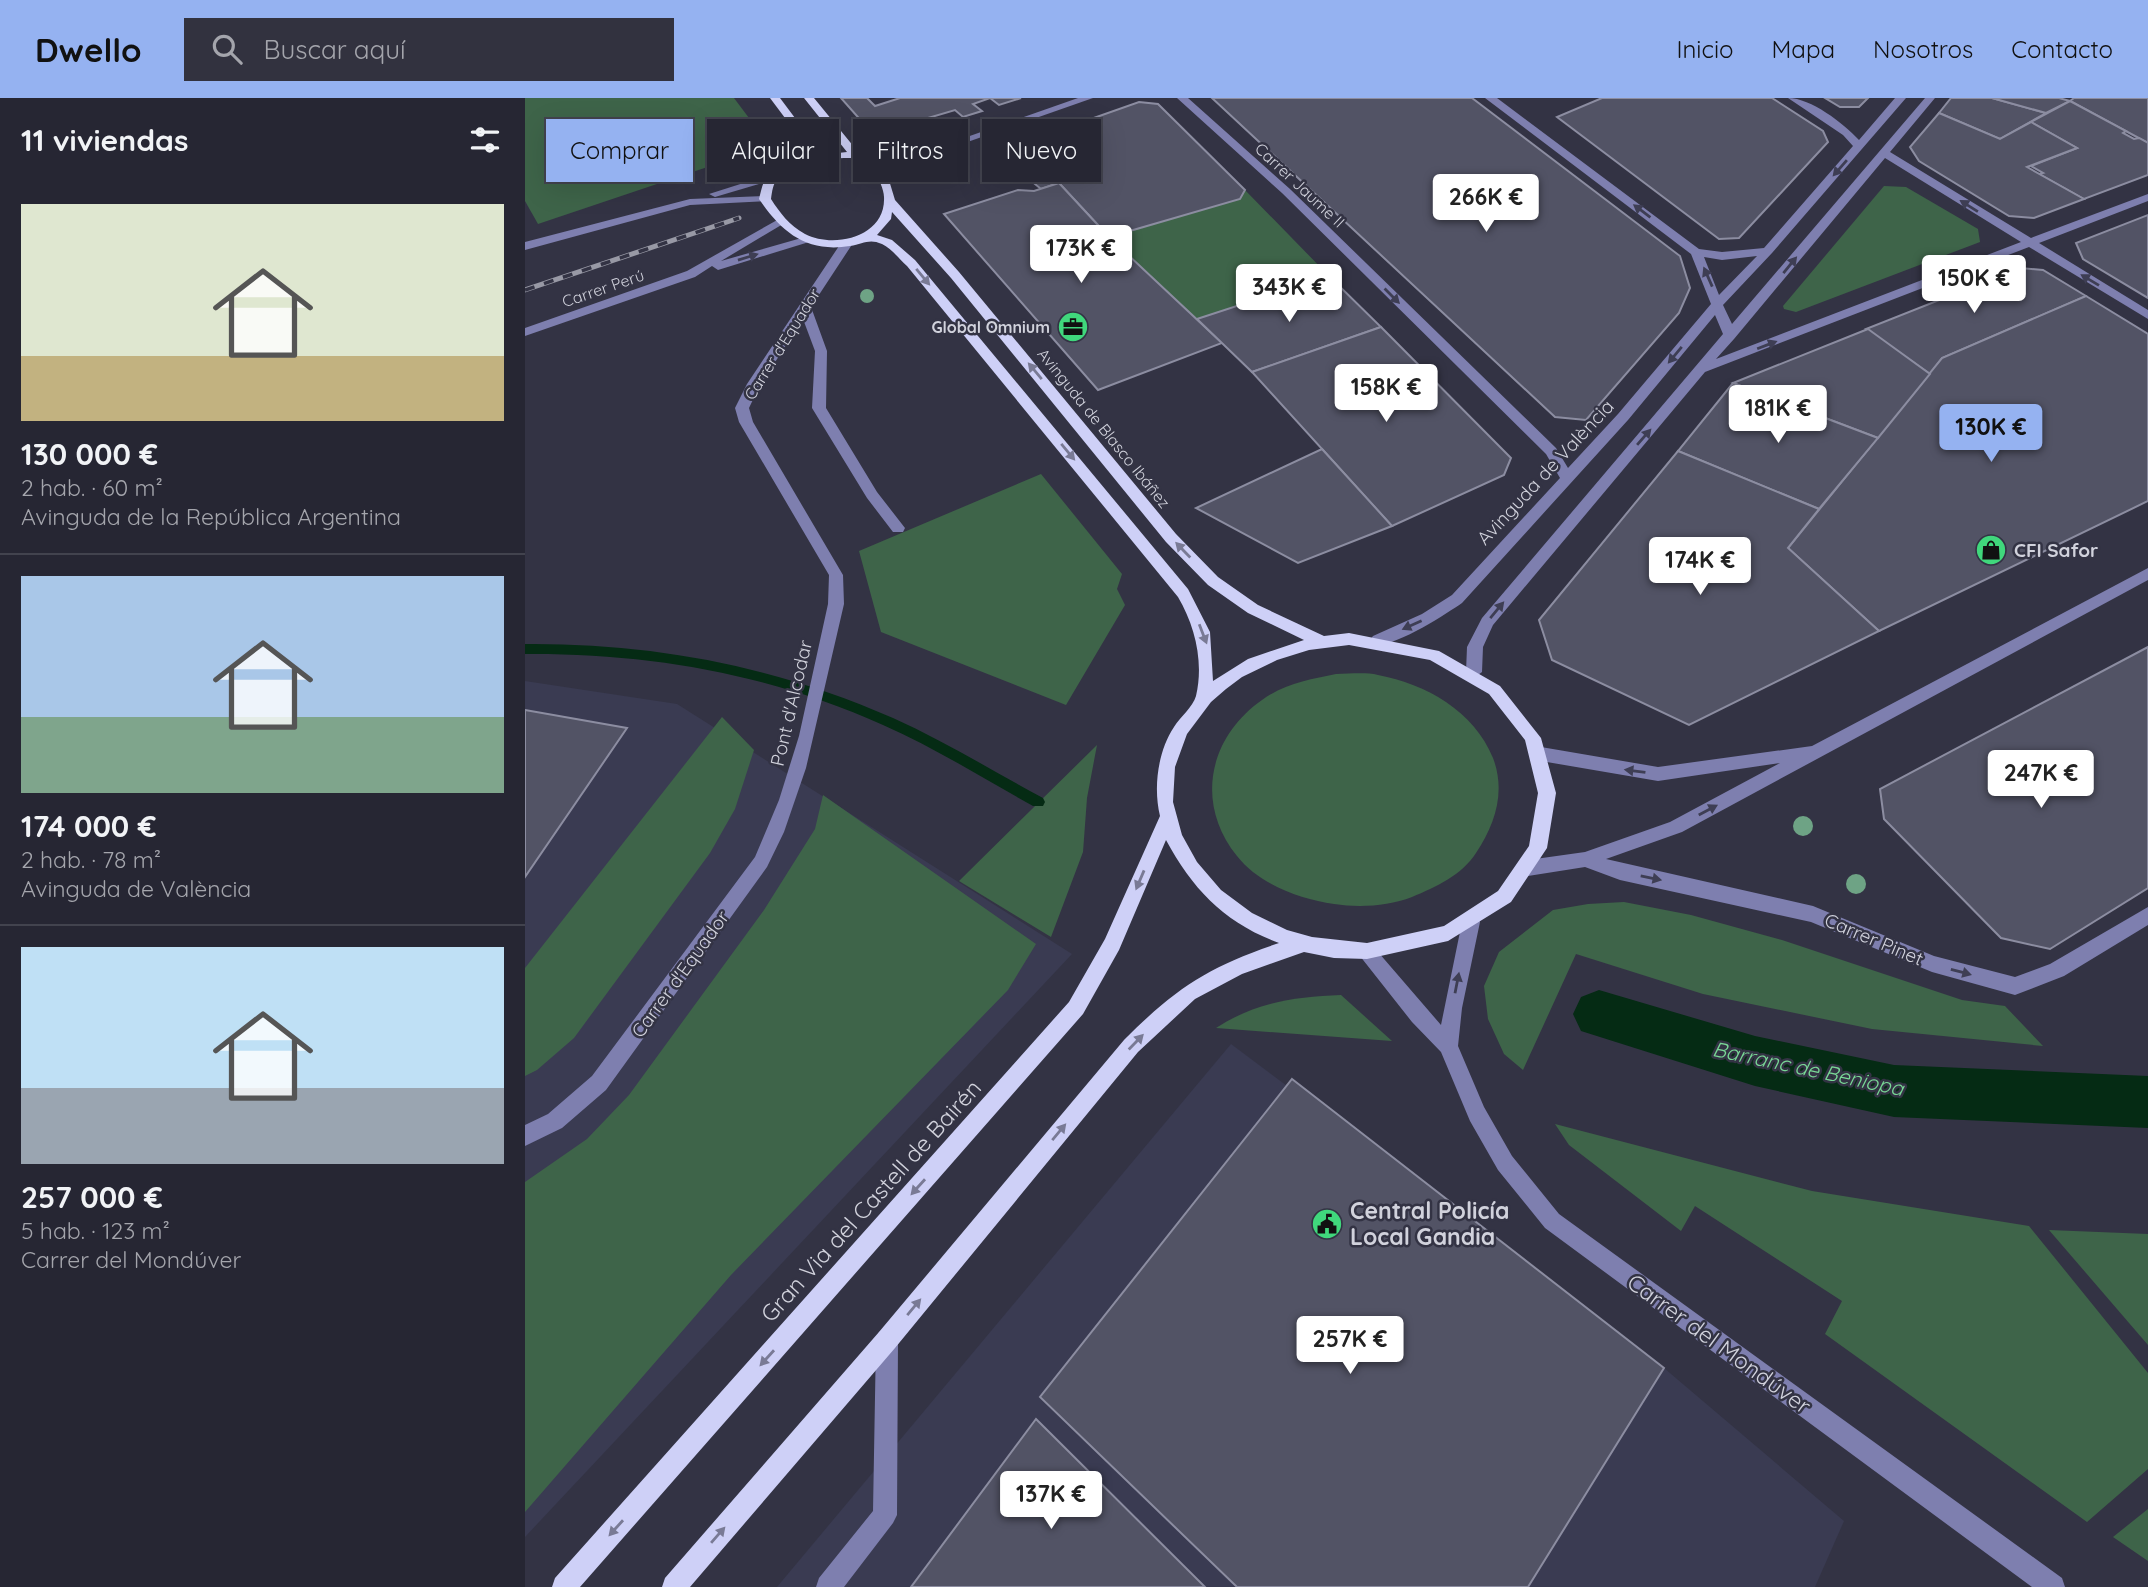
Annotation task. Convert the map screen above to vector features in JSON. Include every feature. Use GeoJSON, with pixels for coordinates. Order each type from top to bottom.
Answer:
{"type":"FeatureCollection","features":[{"type":"Feature","properties":{"kind":"main road"},"geometry":{"type":"LineString","coordinates":[[775,98],[791,119]]}},
{"type":"Feature","properties":{"kind":"main road"},"geometry":{"type":"LineString","coordinates":[[809,98],[853,153]]}},
{"type":"Feature","properties":{"kind":"main road"},"geometry":{"type":"LineString","coordinates":[[770,182],[765,199],[779,222],[806,240],[829,244],[870,237],[888,242],[911,263],[1182,593],[1205,636],[1205,698]]}},
{"type":"Feature","properties":{"kind":"main road"},"geometry":{"type":"LineString","coordinates":[[870,237],[883,223],[890,202],[887,182]]}},
{"type":"Feature","properties":{"kind":"main road","name":"Avinguda de Blasco Ibáñez"},"geometry":{"type":"LineString","coordinates":[[890,202],[964,285],[1171,538],[1213,581],[1253,609],[1320,641]]}},
{"type":"Feature","properties":{"kind":"main road"},"geometry":{"type":"LineString","coordinates":[[1378,640],[1423,650],[1474,673],[1503,695],[1518,713],[1541,754],[1549,792],[1544,831],[1528,868],[1508,892],[1471,922],[1443,936],[1412,945],[1365,951],[1303,944],[1262,929],[1226,908],[1191,871],[1178,850],[1167,817],[1165,785],[1171,753],[1184,724],[1205,698],[1247,666],[1277,652],[1320,641],[1378,640]]}},
{"type":"Feature","properties":{"kind":"main road","name":"Gran Via del Castell de Bairén"},"geometry":{"type":"LineString","coordinates":[[563,1587],[1076,1008],[1112,944],[1167,817]]}},
{"type":"Feature","properties":{"kind":"main road"},"geometry":{"type":"LineString","coordinates":[[674,1587],[887,1340],[1091,1093],[1174,1003],[1209,981],[1253,960],[1303,944]]}},
{"type":"Feature","properties":{"kind":"street"},"geometry":{"type":"LineString","coordinates":[[968,139],[1088,98]]}},
{"type":"Feature","properties":{"kind":"street","name":"Carrer Jaume II"},"geometry":{"type":"LineString","coordinates":[[1182,98],[1286,191],[1551,451],[1567,478]]}},
{"type":"Feature","properties":{"kind":"street"},"geometry":{"type":"LineString","coordinates":[[1490,98],[1696,252],[1722,256],[1768,251]]}},
{"type":"Feature","properties":{"kind":"street"},"geometry":{"type":"LineString","coordinates":[[1793,98],[1847,132],[1859,146]]}},
{"type":"Feature","properties":{"kind":"street","name":"Avinguda de València"},"geometry":{"type":"LineString","coordinates":[[1378,640],[1427,618],[1457,598],[1623,417],[1719,303],[1768,251],[1901,98]]}},
{"type":"Feature","properties":{"kind":"street"},"geometry":{"type":"LineString","coordinates":[[1474,673],[1475,648],[1487,622],[1930,98]]}},
{"type":"Feature","properties":{"kind":"street"},"geometry":{"type":"LineString","coordinates":[[1882,152],[2148,315]]}},
{"type":"Feature","properties":{"kind":"street"},"geometry":{"type":"LineString","coordinates":[[525,246],[756,182]]}},
{"type":"Feature","properties":{"kind":"street"},"geometry":{"type":"LineString","coordinates":[[1703,369],[2148,197]]}},
{"type":"Feature","properties":{"kind":"street"},"geometry":{"type":"LineString","coordinates":[[690,202],[765,199]]}},
{"type":"Feature","properties":{"kind":"street","name":"Carrer Perú"},"geometry":{"type":"LineString","coordinates":[[691,274],[779,222]]}},
{"type":"Feature","properties":{"kind":"street","name":"Carrer Perú"},"geometry":{"type":"LineString","coordinates":[[525,332],[691,274],[806,240]]}},
{"type":"Feature","properties":{"kind":"street","name":"Carrer d'Equador"},"geometry":{"type":"LineString","coordinates":[[828,635],[836,604],[836,575],[745,422],[742,408],[752,387],[847,243]]}},
{"type":"Feature","properties":{"kind":"street"},"geometry":{"type":"LineString","coordinates":[[1696,252],[1719,303],[1730,336]]}},
{"type":"Feature","properties":{"kind":"street"},"geometry":{"type":"LineString","coordinates":[[804,307],[821,351],[819,408],[872,495],[898,528]]}},
{"type":"Feature","properties":{"kind":"street"},"geometry":{"type":"LineString","coordinates":[[1528,868],[1585,859],[1676,827],[1823,750],[1993,654],[2148,573]]}},
{"type":"Feature","properties":{"kind":"street","name":"Pont d'Alcodar"},"geometry":{"type":"LineString","coordinates":[[795,780],[828,635]]}},
{"type":"Feature","properties":{"kind":"street"},"geometry":{"type":"LineString","coordinates":[[1541,754],[1658,774],[1823,750]]}},
{"type":"Feature","properties":{"kind":"street","name":"Carrer d'Equador"},"geometry":{"type":"LineString","coordinates":[[525,1136],[555,1121],[599,1083],[628,1045],[761,862],[777,833],[795,780]]}},
{"type":"Feature","properties":{"kind":"street","name":"Carrer Pinet"},"geometry":{"type":"LineString","coordinates":[[1585,859],[1621,872],[1813,914],[1932,964],[2015,986],[2057,970],[2148,915]]}},
{"type":"Feature","properties":{"kind":"street","name":"Carrer del Mondúver"},"geometry":{"type":"LineString","coordinates":[[1448,1045],[1452,1008],[1471,922]]}},
{"type":"Feature","properties":{"kind":"street","name":"Carrer del Mondúver"},"geometry":{"type":"LineString","coordinates":[[1365,951],[1419,1016],[1448,1045],[1477,1114],[1505,1163],[1552,1221],[2053,1587]]}},
{"type":"Feature","properties":{"kind":"street"},"geometry":{"type":"LineString","coordinates":[[828,1587],[885,1515],[887,1340]]}},
{"type":"Feature","properties":{"kind":"shaded area"},"geometry":{"type":"Polygon","coordinates":[[[525,681],[677,704],[1072,954],[525,1537],[525,681]]]}},
{"type":"Feature","properties":{"kind":"shaded area"},"geometry":{"type":"Polygon","coordinates":[[[1231,1044],[1664,1368],[1844,1521],[1815,1587],[777,1587],[1231,1044]]]}},
{"type":"Feature","properties":{"kind":"green space"},"geometry":{"type":"Polygon","coordinates":[[[525,98],[734,98],[750,119],[707,119],[707,167],[693,172],[693,119],[546,119],[546,182],[663,182],[538,224],[525,201],[525,98]]]}},
{"type":"Feature","properties":{"kind":"green space"},"geometry":{"type":"Polygon","coordinates":[[[1884,186],[1906,187],[1978,229],[1980,242],[1796,312],[1784,309],[1783,306],[1884,186]]]}},
{"type":"Feature","properties":{"kind":"green space"},"geometry":{"type":"Polygon","coordinates":[[[1245,190],[1329,276],[1197,319],[1109,237],[1234,201],[1245,190]]]}},
{"type":"Feature","properties":{"kind":"green space"},"geometry":{"type":"Polygon","coordinates":[[[1041,474],[1122,574],[1117,589],[1125,605],[1066,705],[881,632],[859,551],[1041,474]]]}},
{"type":"Feature","properties":{"kind":"green space"},"geometry":{"type":"Polygon","coordinates":[[[1336,674],[1368,674],[1396,679],[1446,702],[1474,726],[1485,741],[1497,771],[1497,807],[1489,831],[1476,853],[1448,880],[1403,900],[1364,906],[1344,905],[1321,902],[1281,889],[1257,875],[1237,856],[1224,836],[1216,815],[1212,794],[1213,773],[1219,752],[1229,733],[1244,715],[1279,690],[1336,674]]]}},
{"type":"Feature","properties":{"kind":"green space"},"geometry":{"type":"Polygon","coordinates":[[[722,717],[754,750],[735,809],[710,853],[574,1038],[537,1070],[525,1076],[525,968],[722,717]]]}},
{"type":"Feature","properties":{"kind":"green space"},"geometry":{"type":"Polygon","coordinates":[[[1097,745],[1087,798],[1083,852],[1051,937],[959,881],[1097,745]]]}},
{"type":"Feature","properties":{"kind":"green space"},"geometry":{"type":"Polygon","coordinates":[[[823,795],[1036,944],[1008,990],[731,1275],[525,1512],[525,1182],[587,1139],[629,1095],[764,910],[815,829],[823,795]]]}},
{"type":"Feature","properties":{"kind":"green space"},"geometry":{"type":"Polygon","coordinates":[[[1624,902],[1691,915],[1782,940],[1962,1000],[2005,1006],[2043,1046],[1872,1029],[1703,994],[1576,954],[1523,1070],[1504,1054],[1488,1019],[1484,986],[1499,952],[1553,910],[1624,902]]]}},
{"type":"Feature","properties":{"kind":"green space"},"geometry":{"type":"Polygon","coordinates":[[[1341,995],[1392,1041],[1216,1028],[1246,1012],[1276,1002],[1341,995]]]}},
{"type":"Feature","properties":{"kind":"green space"},"geometry":{"type":"Polygon","coordinates":[[[1555,1124],[1812,1191],[2029,1226],[2148,1373],[2148,1469],[2087,1522],[1825,1334],[1842,1301],[1695,1206],[1681,1231],[1569,1145],[1555,1124]]]}},
{"type":"Feature","properties":{"kind":"green space"},"geometry":{"type":"Polygon","coordinates":[[[2049,1230],[2148,1234],[2148,1345],[2049,1230]]]}},
{"type":"Feature","properties":{"kind":"green space"},"geometry":{"type":"Polygon","coordinates":[[[2148,1509],[2148,1561],[2113,1537],[2148,1509]]]}},
{"type":"Feature","properties":{"kind":"building"},"geometry":{"type":"Polygon","coordinates":[[[841,98],[867,98],[875,106],[900,98],[990,98],[973,104],[982,111],[963,117],[955,110],[929,119],[860,119],[841,98]]]}},
{"type":"Feature","properties":{"kind":"building"},"geometry":{"type":"Polygon","coordinates":[[[990,98],[1021,98],[999,105],[990,98]]]}},
{"type":"Feature","properties":{"kind":"building"},"geometry":{"type":"Polygon","coordinates":[[[1212,98],[1472,98],[1680,256],[1690,288],[1679,313],[1586,420],[1555,417],[1212,98]]]}},
{"type":"Feature","properties":{"kind":"building"},"geometry":{"type":"Polygon","coordinates":[[[1602,98],[1772,98],[1823,131],[1828,142],[1739,238],[1719,239],[1557,117],[1602,98]]]}},
{"type":"Feature","properties":{"kind":"building"},"geometry":{"type":"Polygon","coordinates":[[[1825,98],[1868,98],[1859,107],[1840,107],[1825,98]]]}},
{"type":"Feature","properties":{"kind":"building"},"geometry":{"type":"Polygon","coordinates":[[[1951,98],[1992,98],[2046,113],[2000,139],[1939,113],[1951,98]]]}},
{"type":"Feature","properties":{"kind":"building"},"geometry":{"type":"Polygon","coordinates":[[[1992,98],[2059,98],[2070,101],[2046,113],[1992,98]]]}},
{"type":"Feature","properties":{"kind":"building"},"geometry":{"type":"Polygon","coordinates":[[[2074,98],[2148,98],[2148,143],[2070,101],[2074,98]]]}},
{"type":"Feature","properties":{"kind":"building"},"geometry":{"type":"Polygon","coordinates":[[[2070,101],[2126,131],[2123,133],[2134,139],[2139,138],[2148,143],[2148,175],[2084,199],[2039,174],[2043,173],[2031,166],[2077,148],[2031,122],[2070,101]]]}},
{"type":"Feature","properties":{"kind":"building"},"geometry":{"type":"Polygon","coordinates":[[[1139,102],[1158,104],[1245,190],[1240,199],[1109,237],[1059,183],[1041,189],[1033,182],[1101,182],[1101,119],[1091,119],[1139,102]]]}},
{"type":"Feature","properties":{"kind":"building"},"geometry":{"type":"Polygon","coordinates":[[[1939,113],[2000,139],[2031,122],[2077,148],[2027,167],[2084,199],[2034,218],[2009,216],[1919,161],[1910,147],[1939,113]]]}},
{"type":"Feature","properties":{"kind":"building"},"geometry":{"type":"Polygon","coordinates":[[[1059,183],[1109,237],[1222,343],[1098,390],[944,214],[1018,190],[1034,191],[1059,183]]]}},
{"type":"Feature","properties":{"kind":"building"},"geometry":{"type":"Polygon","coordinates":[[[2148,215],[2148,298],[2083,259],[2076,243],[2148,215]]]}},
{"type":"Feature","properties":{"kind":"building"},"geometry":{"type":"Polygon","coordinates":[[[2020,268],[2043,270],[2086,296],[1942,358],[1930,374],[1866,329],[2020,268]]]}},
{"type":"Feature","properties":{"kind":"building"},"geometry":{"type":"Polygon","coordinates":[[[1329,276],[1381,327],[1252,372],[1197,319],[1329,276]]]}},
{"type":"Feature","properties":{"kind":"building"},"geometry":{"type":"Polygon","coordinates":[[[2086,296],[2148,334],[2148,501],[1879,631],[1788,548],[1942,358],[2086,296]]]}},
{"type":"Feature","properties":{"kind":"building"},"geometry":{"type":"Polygon","coordinates":[[[1381,327],[1511,458],[1504,475],[1392,526],[1252,372],[1381,327]]]}},
{"type":"Feature","properties":{"kind":"building"},"geometry":{"type":"Polygon","coordinates":[[[1868,329],[1930,374],[1878,438],[1733,383],[1868,329]]]}},
{"type":"Feature","properties":{"kind":"building"},"geometry":{"type":"Polygon","coordinates":[[[1733,383],[1878,438],[1819,509],[1678,451],[1733,383]]]}},
{"type":"Feature","properties":{"kind":"building"},"geometry":{"type":"Polygon","coordinates":[[[1322,449],[1392,526],[1298,563],[1196,508],[1322,449]]]}},
{"type":"Feature","properties":{"kind":"building"},"geometry":{"type":"Polygon","coordinates":[[[1678,451],[1819,509],[1788,548],[1879,631],[1689,725],[1552,660],[1539,620],[1678,451]]]}},
{"type":"Feature","properties":{"kind":"building"},"geometry":{"type":"Polygon","coordinates":[[[2148,647],[2148,888],[2050,949],[2001,938],[1884,819],[1880,789],[2148,647]]]}},
{"type":"Feature","properties":{"kind":"building"},"geometry":{"type":"Polygon","coordinates":[[[525,710],[627,728],[525,877],[525,710]]]}},
{"type":"Feature","properties":{"kind":"building","name":"Central Policía Local Gandia"},"geometry":{"type":"Polygon","coordinates":[[[1292,1079],[1664,1368],[1528,1587],[1237,1587],[1040,1397],[1292,1079]]]}},
{"type":"Feature","properties":{"kind":"building"},"geometry":{"type":"Polygon","coordinates":[[[1036,1419],[1205,1587],[911,1587],[1036,1419]]]}},
{"type":"Feature","properties":{"kind":"waterway"},"geometry":{"type":"LineString","coordinates":[[525,649],[618,651],[665,656],[756,674],[844,703],[887,721],[1038,802]]}},
{"type":"Feature","properties":{"kind":"waterway","name":"Barranc de Beniopa"},"geometry":{"type":"LineString","coordinates":[[1599,1014],[1755,1061],[1894,1091],[2148,1102]]}},
{"type":"Feature","properties":{"kind":"railway"},"geometry":{"type":"LineString","coordinates":[[525,290],[739,218]]}},
{"type":"Feature","properties":{"kind":"place","name":"Global Omnium"},"geometry":{"type":"Point","coordinates":[1073,327]}},
{"type":"Feature","properties":{"kind":"place","name":"CFI Safor"},"geometry":{"type":"Point","coordinates":[1991,550]}},
{"type":"Feature","properties":{"kind":"place","name":"Central Policía Local Gandia"},"geometry":{"type":"Point","coordinates":[1327,1224]}}]}
